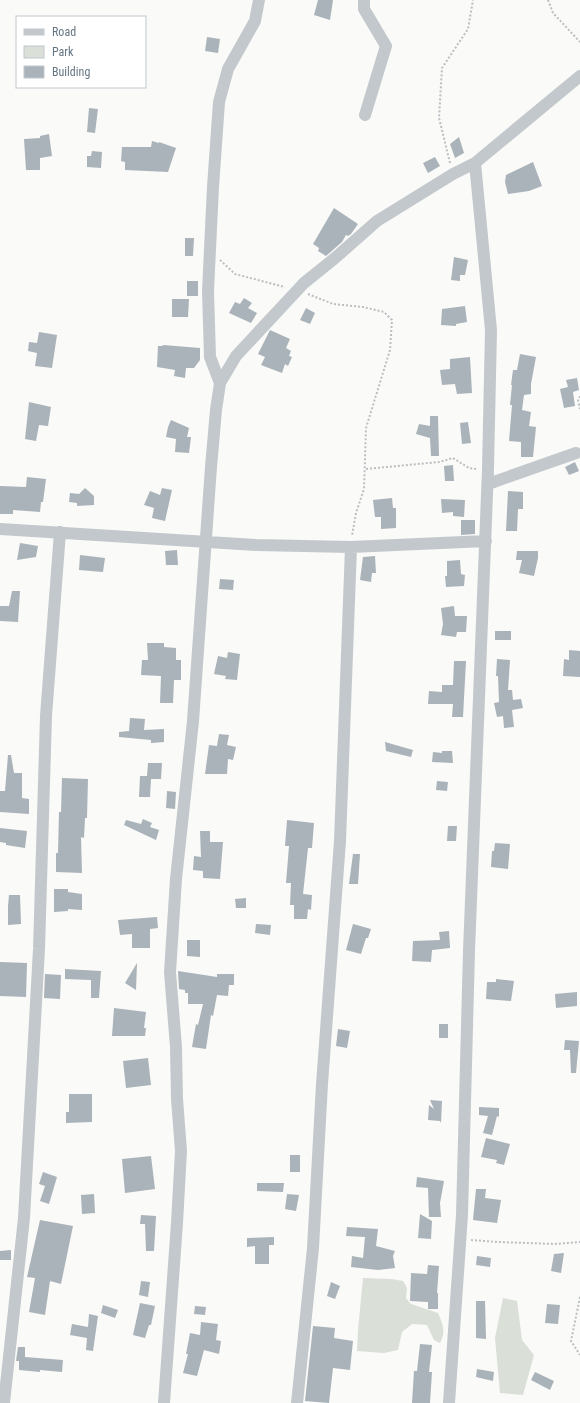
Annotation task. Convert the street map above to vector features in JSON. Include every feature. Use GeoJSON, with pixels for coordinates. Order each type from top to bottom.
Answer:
{"type":"FeatureCollection","features":[{"type":"Feature","properties":{"kind":"street"},"geometry":{"type":"LineString","coordinates":[[220,383],[210,357],[208,290],[219,102],[228,69],[255,20],[259,0]]}},
{"type":"Feature","properties":{"kind":"street"},"geometry":{"type":"LineString","coordinates":[[364,0],[364,9],[386,46],[365,115]]}},
{"type":"Feature","properties":{"kind":"street"},"geometry":{"type":"LineString","coordinates":[[164,1403],[178,1223],[181,1151],[177,1099],[176,1047],[170,972],[176,879],[193,721],[205,541],[216,410],[220,383],[236,356],[304,283],[377,221],[453,174],[474,163],[580,76]]}},
{"type":"Feature","properties":{"kind":"street"},"geometry":{"type":"LineString","coordinates":[[449,1403],[460,1239],[469,952],[488,484],[491,330],[474,163]]}},
{"type":"Feature","properties":{"kind":"street"},"geometry":{"type":"LineString","coordinates":[[488,484],[576,453]]}},
{"type":"Feature","properties":{"kind":"street"},"geometry":{"type":"LineString","coordinates":[[0,529],[256,545],[351,547],[486,542]]}},
{"type":"Feature","properties":{"kind":"street"},"geometry":{"type":"LineString","coordinates":[[4,1403],[24,1218],[39,948],[46,716],[60,532]]}},
{"type":"Feature","properties":{"kind":"street"},"geometry":{"type":"LineString","coordinates":[[297,1403],[313,1248],[322,1084],[340,841],[351,547]]}},
{"type":"Feature","properties":{"kind":"path"},"geometry":{"type":"LineString","coordinates":[[453,174],[439,118],[442,68],[468,29],[473,0]]}},
{"type":"Feature","properties":{"kind":"path"},"geometry":{"type":"LineString","coordinates":[[548,0],[553,13],[580,42]]}},
{"type":"Feature","properties":{"kind":"path"},"geometry":{"type":"LineString","coordinates":[[210,251],[235,274],[298,290],[333,304],[363,307],[384,312],[392,320],[390,350],[366,428],[366,469],[364,489],[356,513],[351,547]]}},
{"type":"Feature","properties":{"kind":"path"},"geometry":{"type":"LineString","coordinates":[[580,396],[578,401],[580,409]]}},
{"type":"Feature","properties":{"kind":"path"},"geometry":{"type":"LineString","coordinates":[[366,469],[439,462],[453,458],[469,468],[488,469]]}},
{"type":"Feature","properties":{"kind":"path"},"geometry":{"type":"LineString","coordinates":[[460,1239],[555,1244],[580,1242]]}},
{"type":"Feature","properties":{"kind":"path"},"geometry":{"type":"LineString","coordinates":[[580,1297],[571,1340],[580,1355]]}},
{"type":"Feature","properties":{"kind":"green space"},"geometry":{"type":"Polygon","coordinates":[[[363,1278],[403,1281],[407,1288],[406,1298],[411,1304],[438,1313],[443,1328],[443,1335],[440,1343],[434,1340],[427,1325],[412,1324],[402,1332],[398,1350],[384,1353],[357,1351],[363,1278]]]}},
{"type":"Feature","properties":{"kind":"green space"},"geometry":{"type":"Polygon","coordinates":[[[503,1298],[517,1301],[522,1340],[534,1355],[523,1395],[500,1393],[495,1338],[503,1298]]]}},
{"type":"Feature","properties":{"kind":"building"},"geometry":{"type":"Polygon","coordinates":[[[318,0],[333,0],[330,20],[314,15],[318,0]]]}},
{"type":"Feature","properties":{"kind":"building"},"geometry":{"type":"Polygon","coordinates":[[[207,37],[220,39],[218,53],[205,51],[207,37]]]}},
{"type":"Feature","properties":{"kind":"building"},"geometry":{"type":"Polygon","coordinates":[[[89,108],[98,109],[95,133],[87,132],[89,108]]]}},
{"type":"Feature","properties":{"kind":"building"},"geometry":{"type":"Polygon","coordinates":[[[49,134],[52,156],[40,158],[40,170],[26,170],[24,139],[40,138],[40,136],[49,134]]]}},
{"type":"Feature","properties":{"kind":"building"},"geometry":{"type":"Polygon","coordinates":[[[459,137],[464,153],[455,158],[450,144],[459,137]]]}},
{"type":"Feature","properties":{"kind":"building"},"geometry":{"type":"Polygon","coordinates":[[[152,141],[176,148],[168,172],[125,170],[125,162],[121,161],[122,147],[151,147],[152,141]]]}},
{"type":"Feature","properties":{"kind":"building"},"geometry":{"type":"Polygon","coordinates":[[[92,151],[102,152],[101,168],[87,167],[87,156],[91,156],[92,151]]]}},
{"type":"Feature","properties":{"kind":"building"},"geometry":{"type":"Polygon","coordinates":[[[435,157],[440,166],[428,173],[423,163],[435,157]]]}},
{"type":"Feature","properties":{"kind":"building"},"geometry":{"type":"Polygon","coordinates":[[[533,162],[542,186],[529,191],[508,194],[505,182],[506,175],[533,162]]]}},
{"type":"Feature","properties":{"kind":"building"},"geometry":{"type":"Polygon","coordinates":[[[334,208],[358,224],[351,234],[348,236],[346,235],[342,242],[326,256],[318,251],[319,248],[313,244],[334,208]]]}},
{"type":"Feature","properties":{"kind":"building"},"geometry":{"type":"Polygon","coordinates":[[[185,238],[194,238],[193,256],[185,256],[185,238]]]}},
{"type":"Feature","properties":{"kind":"building"},"geometry":{"type":"Polygon","coordinates":[[[454,257],[468,260],[465,275],[460,275],[460,281],[451,280],[454,257]]]}},
{"type":"Feature","properties":{"kind":"building"},"geometry":{"type":"Polygon","coordinates":[[[187,281],[198,281],[198,296],[187,296],[187,281]]]}},
{"type":"Feature","properties":{"kind":"building"},"geometry":{"type":"Polygon","coordinates":[[[244,298],[252,303],[248,308],[257,313],[251,323],[229,313],[235,302],[240,304],[244,298]]]}},
{"type":"Feature","properties":{"kind":"building"},"geometry":{"type":"Polygon","coordinates":[[[172,299],[189,299],[188,317],[172,317],[172,299]]]}},
{"type":"Feature","properties":{"kind":"building"},"geometry":{"type":"Polygon","coordinates":[[[465,306],[467,322],[456,324],[456,326],[441,325],[442,309],[465,306]]]}},
{"type":"Feature","properties":{"kind":"building"},"geometry":{"type":"Polygon","coordinates":[[[306,308],[315,313],[310,324],[300,320],[306,308]]]}},
{"type":"Feature","properties":{"kind":"building"},"geometry":{"type":"Polygon","coordinates":[[[270,330],[290,339],[286,348],[291,351],[289,356],[292,357],[288,366],[285,364],[282,373],[261,365],[265,357],[258,354],[270,330]]]}},
{"type":"Feature","properties":{"kind":"building"},"geometry":{"type":"Polygon","coordinates":[[[39,332],[57,335],[52,368],[35,366],[37,353],[28,351],[29,342],[37,343],[39,332]]]}},
{"type":"Feature","properties":{"kind":"building"},"geometry":{"type":"Polygon","coordinates":[[[163,345],[200,348],[200,360],[194,368],[186,368],[185,378],[174,376],[175,370],[157,367],[158,346],[163,345]]]}},
{"type":"Feature","properties":{"kind":"building"},"geometry":{"type":"Polygon","coordinates":[[[520,354],[536,357],[531,384],[531,394],[524,395],[522,410],[531,412],[529,426],[536,427],[533,457],[521,457],[521,442],[509,441],[512,405],[510,405],[511,385],[513,370],[517,370],[520,354]]]}},
{"type":"Feature","properties":{"kind":"building"},"geometry":{"type":"Polygon","coordinates":[[[470,357],[472,393],[457,394],[455,384],[442,385],[440,370],[450,369],[450,359],[470,357]]]}},
{"type":"Feature","properties":{"kind":"building"},"geometry":{"type":"Polygon","coordinates":[[[577,378],[579,390],[573,392],[575,406],[564,408],[560,389],[568,387],[566,380],[577,378]]]}},
{"type":"Feature","properties":{"kind":"building"},"geometry":{"type":"Polygon","coordinates":[[[29,402],[51,407],[48,426],[39,425],[36,441],[25,439],[29,402]]]}},
{"type":"Feature","properties":{"kind":"building"},"geometry":{"type":"Polygon","coordinates":[[[430,416],[438,416],[439,456],[431,456],[430,438],[416,434],[419,424],[430,426],[430,416]]]}},
{"type":"Feature","properties":{"kind":"building"},"geometry":{"type":"Polygon","coordinates":[[[171,420],[189,428],[187,437],[191,437],[189,453],[175,452],[176,439],[166,437],[171,420]]]}},
{"type":"Feature","properties":{"kind":"building"},"geometry":{"type":"Polygon","coordinates":[[[468,422],[471,443],[462,444],[460,423],[468,422]]]}},
{"type":"Feature","properties":{"kind":"building"},"geometry":{"type":"Polygon","coordinates":[[[575,462],[579,471],[569,475],[565,467],[575,462]]]}},
{"type":"Feature","properties":{"kind":"building"},"geometry":{"type":"Polygon","coordinates":[[[453,465],[454,481],[445,481],[444,466],[453,465]]]}},
{"type":"Feature","properties":{"kind":"building"},"geometry":{"type":"Polygon","coordinates":[[[27,477],[46,479],[40,512],[13,510],[13,514],[0,514],[0,486],[26,487],[27,477]]]}},
{"type":"Feature","properties":{"kind":"building"},"geometry":{"type":"Polygon","coordinates":[[[85,488],[94,496],[94,505],[77,506],[77,503],[69,502],[70,493],[79,494],[85,488]]]}},
{"type":"Feature","properties":{"kind":"building"},"geometry":{"type":"Polygon","coordinates":[[[162,488],[172,490],[165,521],[152,518],[154,508],[144,505],[150,491],[160,495],[162,488]]]}},
{"type":"Feature","properties":{"kind":"building"},"geometry":{"type":"Polygon","coordinates":[[[508,491],[523,492],[523,509],[518,509],[517,531],[506,531],[508,491]]]}},
{"type":"Feature","properties":{"kind":"building"},"geometry":{"type":"Polygon","coordinates":[[[392,498],[393,508],[396,508],[396,528],[381,529],[381,517],[375,517],[373,500],[392,498]]]}},
{"type":"Feature","properties":{"kind":"building"},"geometry":{"type":"Polygon","coordinates":[[[441,499],[465,500],[464,517],[453,516],[453,512],[442,513],[441,499]]]}},
{"type":"Feature","properties":{"kind":"building"},"geometry":{"type":"Polygon","coordinates":[[[461,520],[475,520],[475,534],[461,535],[461,520]]]}},
{"type":"Feature","properties":{"kind":"building"},"geometry":{"type":"Polygon","coordinates":[[[20,543],[38,546],[36,557],[17,560],[20,543]]]}},
{"type":"Feature","properties":{"kind":"building"},"geometry":{"type":"Polygon","coordinates":[[[177,550],[178,565],[166,565],[165,551],[177,550]]]}},
{"type":"Feature","properties":{"kind":"building"},"geometry":{"type":"Polygon","coordinates":[[[517,551],[538,551],[534,576],[519,573],[522,560],[516,560],[517,551]]]}},
{"type":"Feature","properties":{"kind":"building"},"geometry":{"type":"Polygon","coordinates":[[[80,555],[105,558],[103,572],[79,570],[80,555]]]}},
{"type":"Feature","properties":{"kind":"building"},"geometry":{"type":"Polygon","coordinates":[[[375,556],[376,573],[372,573],[371,582],[360,580],[363,557],[375,556]]]}},
{"type":"Feature","properties":{"kind":"building"},"geometry":{"type":"Polygon","coordinates":[[[460,560],[461,574],[465,575],[464,586],[446,587],[445,576],[447,576],[447,561],[460,560]]]}},
{"type":"Feature","properties":{"kind":"building"},"geometry":{"type":"Polygon","coordinates":[[[220,579],[234,580],[233,590],[219,589],[220,579]]]}},
{"type":"Feature","properties":{"kind":"building"},"geometry":{"type":"Polygon","coordinates":[[[12,591],[20,591],[18,622],[0,621],[0,606],[9,606],[12,591]]]}},
{"type":"Feature","properties":{"kind":"building"},"geometry":{"type":"Polygon","coordinates":[[[454,606],[455,616],[467,616],[466,632],[457,632],[456,637],[441,635],[443,624],[441,608],[454,606]]]}},
{"type":"Feature","properties":{"kind":"building"},"geometry":{"type":"Polygon","coordinates":[[[495,631],[511,631],[511,640],[495,640],[495,631]]]}},
{"type":"Feature","properties":{"kind":"building"},"geometry":{"type":"Polygon","coordinates":[[[147,643],[164,643],[164,647],[176,648],[176,660],[181,660],[181,680],[174,680],[173,703],[160,703],[161,676],[141,675],[142,660],[148,660],[147,643]]]}},
{"type":"Feature","properties":{"kind":"building"},"geometry":{"type":"Polygon","coordinates":[[[569,650],[580,651],[580,677],[563,676],[564,659],[569,660],[569,650]]]}},
{"type":"Feature","properties":{"kind":"building"},"geometry":{"type":"Polygon","coordinates":[[[228,652],[240,654],[237,680],[225,679],[226,676],[214,674],[218,656],[227,658],[228,652]]]}},
{"type":"Feature","properties":{"kind":"building"},"geometry":{"type":"Polygon","coordinates":[[[497,659],[510,660],[508,690],[512,690],[513,700],[521,699],[523,708],[512,710],[514,727],[504,728],[503,716],[497,717],[494,703],[499,702],[498,676],[496,676],[497,659]]]}},
{"type":"Feature","properties":{"kind":"building"},"geometry":{"type":"Polygon","coordinates":[[[454,661],[466,661],[463,717],[452,717],[453,704],[428,704],[429,691],[442,692],[442,685],[453,685],[454,661]]]}},
{"type":"Feature","properties":{"kind":"building"},"geometry":{"type":"Polygon","coordinates":[[[130,718],[145,719],[144,730],[164,729],[164,742],[151,743],[151,740],[119,737],[119,732],[129,731],[130,718]]]}},
{"type":"Feature","properties":{"kind":"building"},"geometry":{"type":"Polygon","coordinates":[[[219,734],[229,735],[227,745],[236,747],[233,760],[228,759],[227,774],[205,774],[209,745],[217,746],[219,734]]]}},
{"type":"Feature","properties":{"kind":"building"},"geometry":{"type":"Polygon","coordinates":[[[385,742],[413,750],[411,757],[386,751],[385,742]]]}},
{"type":"Feature","properties":{"kind":"building"},"geometry":{"type":"Polygon","coordinates":[[[442,751],[452,751],[453,763],[432,762],[433,752],[442,753],[442,751]]]}},
{"type":"Feature","properties":{"kind":"building"},"geometry":{"type":"Polygon","coordinates":[[[8,755],[11,755],[14,773],[22,773],[22,798],[29,799],[29,814],[0,812],[0,791],[5,791],[8,755]]]}},
{"type":"Feature","properties":{"kind":"building"},"geometry":{"type":"Polygon","coordinates":[[[148,763],[162,763],[161,779],[151,779],[150,797],[139,797],[140,776],[147,776],[148,763]]]}},
{"type":"Feature","properties":{"kind":"building"},"geometry":{"type":"Polygon","coordinates":[[[62,778],[88,779],[87,818],[85,818],[84,838],[81,837],[82,873],[56,872],[56,853],[58,853],[62,778]]]}},
{"type":"Feature","properties":{"kind":"building"},"geometry":{"type":"Polygon","coordinates":[[[437,781],[448,782],[447,791],[436,790],[437,781]]]}},
{"type":"Feature","properties":{"kind":"building"},"geometry":{"type":"Polygon","coordinates":[[[167,791],[176,792],[175,809],[166,808],[167,791]]]}},
{"type":"Feature","properties":{"kind":"building"},"geometry":{"type":"Polygon","coordinates":[[[143,819],[152,823],[150,827],[159,830],[156,840],[124,825],[126,820],[141,824],[143,819]]]}},
{"type":"Feature","properties":{"kind":"building"},"geometry":{"type":"Polygon","coordinates":[[[287,820],[314,823],[312,848],[308,848],[303,894],[312,895],[311,910],[308,909],[307,919],[294,919],[294,905],[290,905],[291,883],[286,883],[289,846],[285,846],[287,820]]]}},
{"type":"Feature","properties":{"kind":"building"},"geometry":{"type":"Polygon","coordinates":[[[448,826],[457,826],[456,841],[447,841],[448,826]]]}},
{"type":"Feature","properties":{"kind":"building"},"geometry":{"type":"Polygon","coordinates":[[[0,828],[27,831],[25,848],[6,845],[6,843],[0,842],[0,828]]]}},
{"type":"Feature","properties":{"kind":"building"},"geometry":{"type":"Polygon","coordinates":[[[200,831],[210,831],[210,842],[223,842],[220,879],[203,878],[203,871],[193,870],[194,856],[201,857],[200,831]]]}},
{"type":"Feature","properties":{"kind":"building"},"geometry":{"type":"Polygon","coordinates":[[[495,843],[510,844],[508,869],[491,867],[492,851],[494,851],[495,843]]]}},
{"type":"Feature","properties":{"kind":"building"},"geometry":{"type":"Polygon","coordinates":[[[353,854],[360,854],[358,884],[349,884],[353,854]]]}},
{"type":"Feature","properties":{"kind":"building"},"geometry":{"type":"Polygon","coordinates":[[[54,889],[68,889],[68,892],[82,894],[82,910],[68,909],[68,911],[54,912],[54,889]]]}},
{"type":"Feature","properties":{"kind":"building"},"geometry":{"type":"Polygon","coordinates":[[[9,895],[20,895],[21,924],[8,925],[9,895]]]}},
{"type":"Feature","properties":{"kind":"building"},"geometry":{"type":"Polygon","coordinates":[[[246,898],[246,908],[236,908],[235,899],[246,898]]]}},
{"type":"Feature","properties":{"kind":"building"},"geometry":{"type":"Polygon","coordinates":[[[157,917],[158,928],[150,929],[150,948],[132,948],[132,934],[120,935],[118,920],[157,917]]]}},
{"type":"Feature","properties":{"kind":"building"},"geometry":{"type":"Polygon","coordinates":[[[256,924],[271,925],[270,935],[255,933],[256,924]]]}},
{"type":"Feature","properties":{"kind":"building"},"geometry":{"type":"Polygon","coordinates":[[[353,924],[371,929],[368,938],[366,938],[361,954],[346,950],[353,924]]]}},
{"type":"Feature","properties":{"kind":"building"},"geometry":{"type":"Polygon","coordinates":[[[449,931],[450,948],[432,950],[431,962],[412,961],[413,941],[440,940],[439,932],[449,931]]]}},
{"type":"Feature","properties":{"kind":"building"},"geometry":{"type":"Polygon","coordinates":[[[187,940],[200,940],[200,957],[187,956],[187,940]]]}},
{"type":"Feature","properties":{"kind":"building"},"geometry":{"type":"Polygon","coordinates":[[[0,962],[27,963],[26,997],[0,996],[0,962]]]}},
{"type":"Feature","properties":{"kind":"building"},"geometry":{"type":"Polygon","coordinates":[[[137,963],[136,990],[125,983],[137,963]]]}},
{"type":"Feature","properties":{"kind":"building"},"geometry":{"type":"Polygon","coordinates":[[[65,969],[101,971],[99,998],[91,998],[91,980],[65,979],[65,969]]]}},
{"type":"Feature","properties":{"kind":"building"},"geometry":{"type":"Polygon","coordinates":[[[178,971],[217,977],[217,974],[234,974],[234,985],[229,985],[228,996],[217,995],[213,1016],[211,1015],[206,1049],[192,1047],[196,1024],[198,1025],[203,1004],[188,1004],[188,993],[185,993],[185,990],[179,989],[178,971]]]}},
{"type":"Feature","properties":{"kind":"building"},"geometry":{"type":"Polygon","coordinates":[[[45,974],[61,975],[60,999],[44,998],[45,974]]]}},
{"type":"Feature","properties":{"kind":"building"},"geometry":{"type":"Polygon","coordinates":[[[496,979],[514,981],[511,1001],[486,999],[487,982],[496,982],[496,979]]]}},
{"type":"Feature","properties":{"kind":"building"},"geometry":{"type":"Polygon","coordinates":[[[577,992],[577,1006],[556,1008],[555,994],[577,992]]]}},
{"type":"Feature","properties":{"kind":"building"},"geometry":{"type":"Polygon","coordinates":[[[114,1008],[146,1012],[144,1028],[146,1028],[145,1036],[112,1036],[114,1008]]]}},
{"type":"Feature","properties":{"kind":"building"},"geometry":{"type":"Polygon","coordinates":[[[439,1024],[448,1024],[448,1038],[439,1038],[439,1024]]]}},
{"type":"Feature","properties":{"kind":"building"},"geometry":{"type":"Polygon","coordinates":[[[338,1029],[350,1031],[347,1048],[336,1046],[338,1029]]]}},
{"type":"Feature","properties":{"kind":"building"},"geometry":{"type":"Polygon","coordinates":[[[565,1040],[579,1041],[576,1073],[571,1073],[570,1050],[564,1050],[565,1040]]]}},
{"type":"Feature","properties":{"kind":"building"},"geometry":{"type":"Polygon","coordinates":[[[148,1058],[151,1085],[126,1088],[123,1061],[148,1058]]]}},
{"type":"Feature","properties":{"kind":"building"},"geometry":{"type":"Polygon","coordinates":[[[69,1094],[92,1094],[92,1122],[66,1123],[66,1112],[69,1112],[69,1094]]]}},
{"type":"Feature","properties":{"kind":"building"},"geometry":{"type":"Polygon","coordinates":[[[430,1100],[442,1101],[441,1123],[440,1121],[428,1120],[429,1105],[434,1109],[430,1100]]]}},
{"type":"Feature","properties":{"kind":"building"},"geometry":{"type":"Polygon","coordinates":[[[479,1107],[499,1108],[499,1117],[497,1116],[492,1135],[483,1133],[488,1116],[479,1115],[479,1107]]]}},
{"type":"Feature","properties":{"kind":"building"},"geometry":{"type":"Polygon","coordinates":[[[486,1138],[510,1144],[504,1165],[496,1163],[497,1160],[481,1157],[486,1138]]]}},
{"type":"Feature","properties":{"kind":"building"},"geometry":{"type":"Polygon","coordinates":[[[290,1155],[300,1155],[300,1172],[290,1172],[290,1155]]]}},
{"type":"Feature","properties":{"kind":"building"},"geometry":{"type":"Polygon","coordinates":[[[151,1156],[155,1189],[125,1193],[122,1159],[151,1156]]]}},
{"type":"Feature","properties":{"kind":"building"},"geometry":{"type":"Polygon","coordinates":[[[43,1172],[57,1177],[49,1204],[40,1201],[45,1186],[39,1184],[43,1172]]]}},
{"type":"Feature","properties":{"kind":"building"},"geometry":{"type":"Polygon","coordinates":[[[417,1177],[444,1181],[440,1203],[441,1217],[429,1217],[428,1188],[416,1187],[417,1177]]]}},
{"type":"Feature","properties":{"kind":"building"},"geometry":{"type":"Polygon","coordinates":[[[257,1183],[284,1183],[283,1192],[257,1191],[257,1183]]]}},
{"type":"Feature","properties":{"kind":"building"},"geometry":{"type":"Polygon","coordinates":[[[476,1189],[486,1189],[485,1198],[501,1200],[497,1223],[473,1220],[476,1189]]]}},
{"type":"Feature","properties":{"kind":"building"},"geometry":{"type":"Polygon","coordinates":[[[94,1194],[95,1213],[82,1214],[81,1195],[94,1194]]]}},
{"type":"Feature","properties":{"kind":"building"},"geometry":{"type":"Polygon","coordinates":[[[287,1194],[299,1195],[296,1211],[285,1209],[287,1194]]]}},
{"type":"Feature","properties":{"kind":"building"},"geometry":{"type":"Polygon","coordinates":[[[420,1214],[432,1221],[431,1239],[418,1238],[420,1214]]]}},
{"type":"Feature","properties":{"kind":"building"},"geometry":{"type":"Polygon","coordinates":[[[141,1215],[156,1216],[154,1251],[146,1251],[145,1224],[140,1224],[141,1215]]]}},
{"type":"Feature","properties":{"kind":"building"},"geometry":{"type":"Polygon","coordinates":[[[40,1220],[73,1226],[61,1284],[50,1281],[45,1315],[29,1312],[35,1278],[27,1277],[40,1220]]]}},
{"type":"Feature","properties":{"kind":"building"},"geometry":{"type":"Polygon","coordinates":[[[347,1227],[378,1229],[376,1246],[395,1251],[393,1256],[395,1268],[378,1270],[351,1267],[352,1256],[363,1258],[365,1237],[346,1236],[347,1227]]]}},
{"type":"Feature","properties":{"kind":"building"},"geometry":{"type":"Polygon","coordinates":[[[274,1237],[274,1245],[269,1245],[269,1264],[255,1264],[255,1246],[247,1247],[247,1238],[274,1237]]]}},
{"type":"Feature","properties":{"kind":"building"},"geometry":{"type":"Polygon","coordinates":[[[11,1250],[11,1260],[0,1260],[0,1251],[11,1250]]]}},
{"type":"Feature","properties":{"kind":"building"},"geometry":{"type":"Polygon","coordinates":[[[564,1253],[561,1273],[551,1271],[554,1254],[564,1253]]]}},
{"type":"Feature","properties":{"kind":"building"},"geometry":{"type":"Polygon","coordinates":[[[477,1256],[491,1258],[490,1267],[476,1265],[477,1256]]]}},
{"type":"Feature","properties":{"kind":"building"},"geometry":{"type":"Polygon","coordinates":[[[428,1265],[439,1266],[437,1293],[438,1309],[428,1309],[428,1302],[410,1301],[411,1273],[427,1274],[428,1265]]]}},
{"type":"Feature","properties":{"kind":"building"},"geometry":{"type":"Polygon","coordinates":[[[141,1281],[150,1282],[148,1297],[139,1295],[141,1281]]]}},
{"type":"Feature","properties":{"kind":"building"},"geometry":{"type":"Polygon","coordinates":[[[331,1282],[340,1286],[335,1299],[327,1296],[331,1282]]]}},
{"type":"Feature","properties":{"kind":"building"},"geometry":{"type":"Polygon","coordinates":[[[476,1301],[485,1301],[486,1339],[476,1338],[476,1301]]]}},
{"type":"Feature","properties":{"kind":"building"},"geometry":{"type":"Polygon","coordinates":[[[140,1303],[155,1306],[151,1325],[149,1325],[145,1338],[133,1335],[140,1303]]]}},
{"type":"Feature","properties":{"kind":"building"},"geometry":{"type":"Polygon","coordinates":[[[547,1304],[560,1305],[558,1324],[545,1323],[547,1304]]]}},
{"type":"Feature","properties":{"kind":"building"},"geometry":{"type":"Polygon","coordinates":[[[103,1305],[118,1310],[115,1318],[101,1313],[103,1305]]]}},
{"type":"Feature","properties":{"kind":"building"},"geometry":{"type":"Polygon","coordinates":[[[195,1306],[206,1307],[205,1315],[194,1314],[195,1306]]]}},
{"type":"Feature","properties":{"kind":"building"},"geometry":{"type":"Polygon","coordinates":[[[89,1314],[98,1316],[93,1351],[86,1350],[87,1338],[70,1335],[72,1324],[88,1327],[89,1314]]]}},
{"type":"Feature","properties":{"kind":"building"},"geometry":{"type":"Polygon","coordinates":[[[201,1322],[218,1324],[216,1340],[221,1341],[219,1354],[204,1350],[197,1376],[183,1373],[188,1354],[186,1354],[190,1333],[200,1335],[201,1322]]]}},
{"type":"Feature","properties":{"kind":"building"},"geometry":{"type":"Polygon","coordinates":[[[313,1326],[335,1328],[334,1338],[353,1341],[350,1370],[333,1368],[329,1403],[305,1401],[313,1326]]]}},
{"type":"Feature","properties":{"kind":"building"},"geometry":{"type":"Polygon","coordinates":[[[420,1344],[432,1345],[429,1372],[432,1372],[430,1403],[412,1403],[414,1371],[417,1371],[420,1344]]]}},
{"type":"Feature","properties":{"kind":"building"},"geometry":{"type":"Polygon","coordinates":[[[18,1347],[25,1347],[25,1357],[63,1360],[62,1372],[19,1370],[19,1361],[16,1361],[18,1347]]]}},
{"type":"Feature","properties":{"kind":"building"},"geometry":{"type":"Polygon","coordinates":[[[477,1369],[494,1372],[493,1381],[476,1377],[477,1369]]]}},
{"type":"Feature","properties":{"kind":"building"},"geometry":{"type":"Polygon","coordinates":[[[535,1372],[554,1381],[550,1390],[531,1380],[535,1372]]]}}]}
